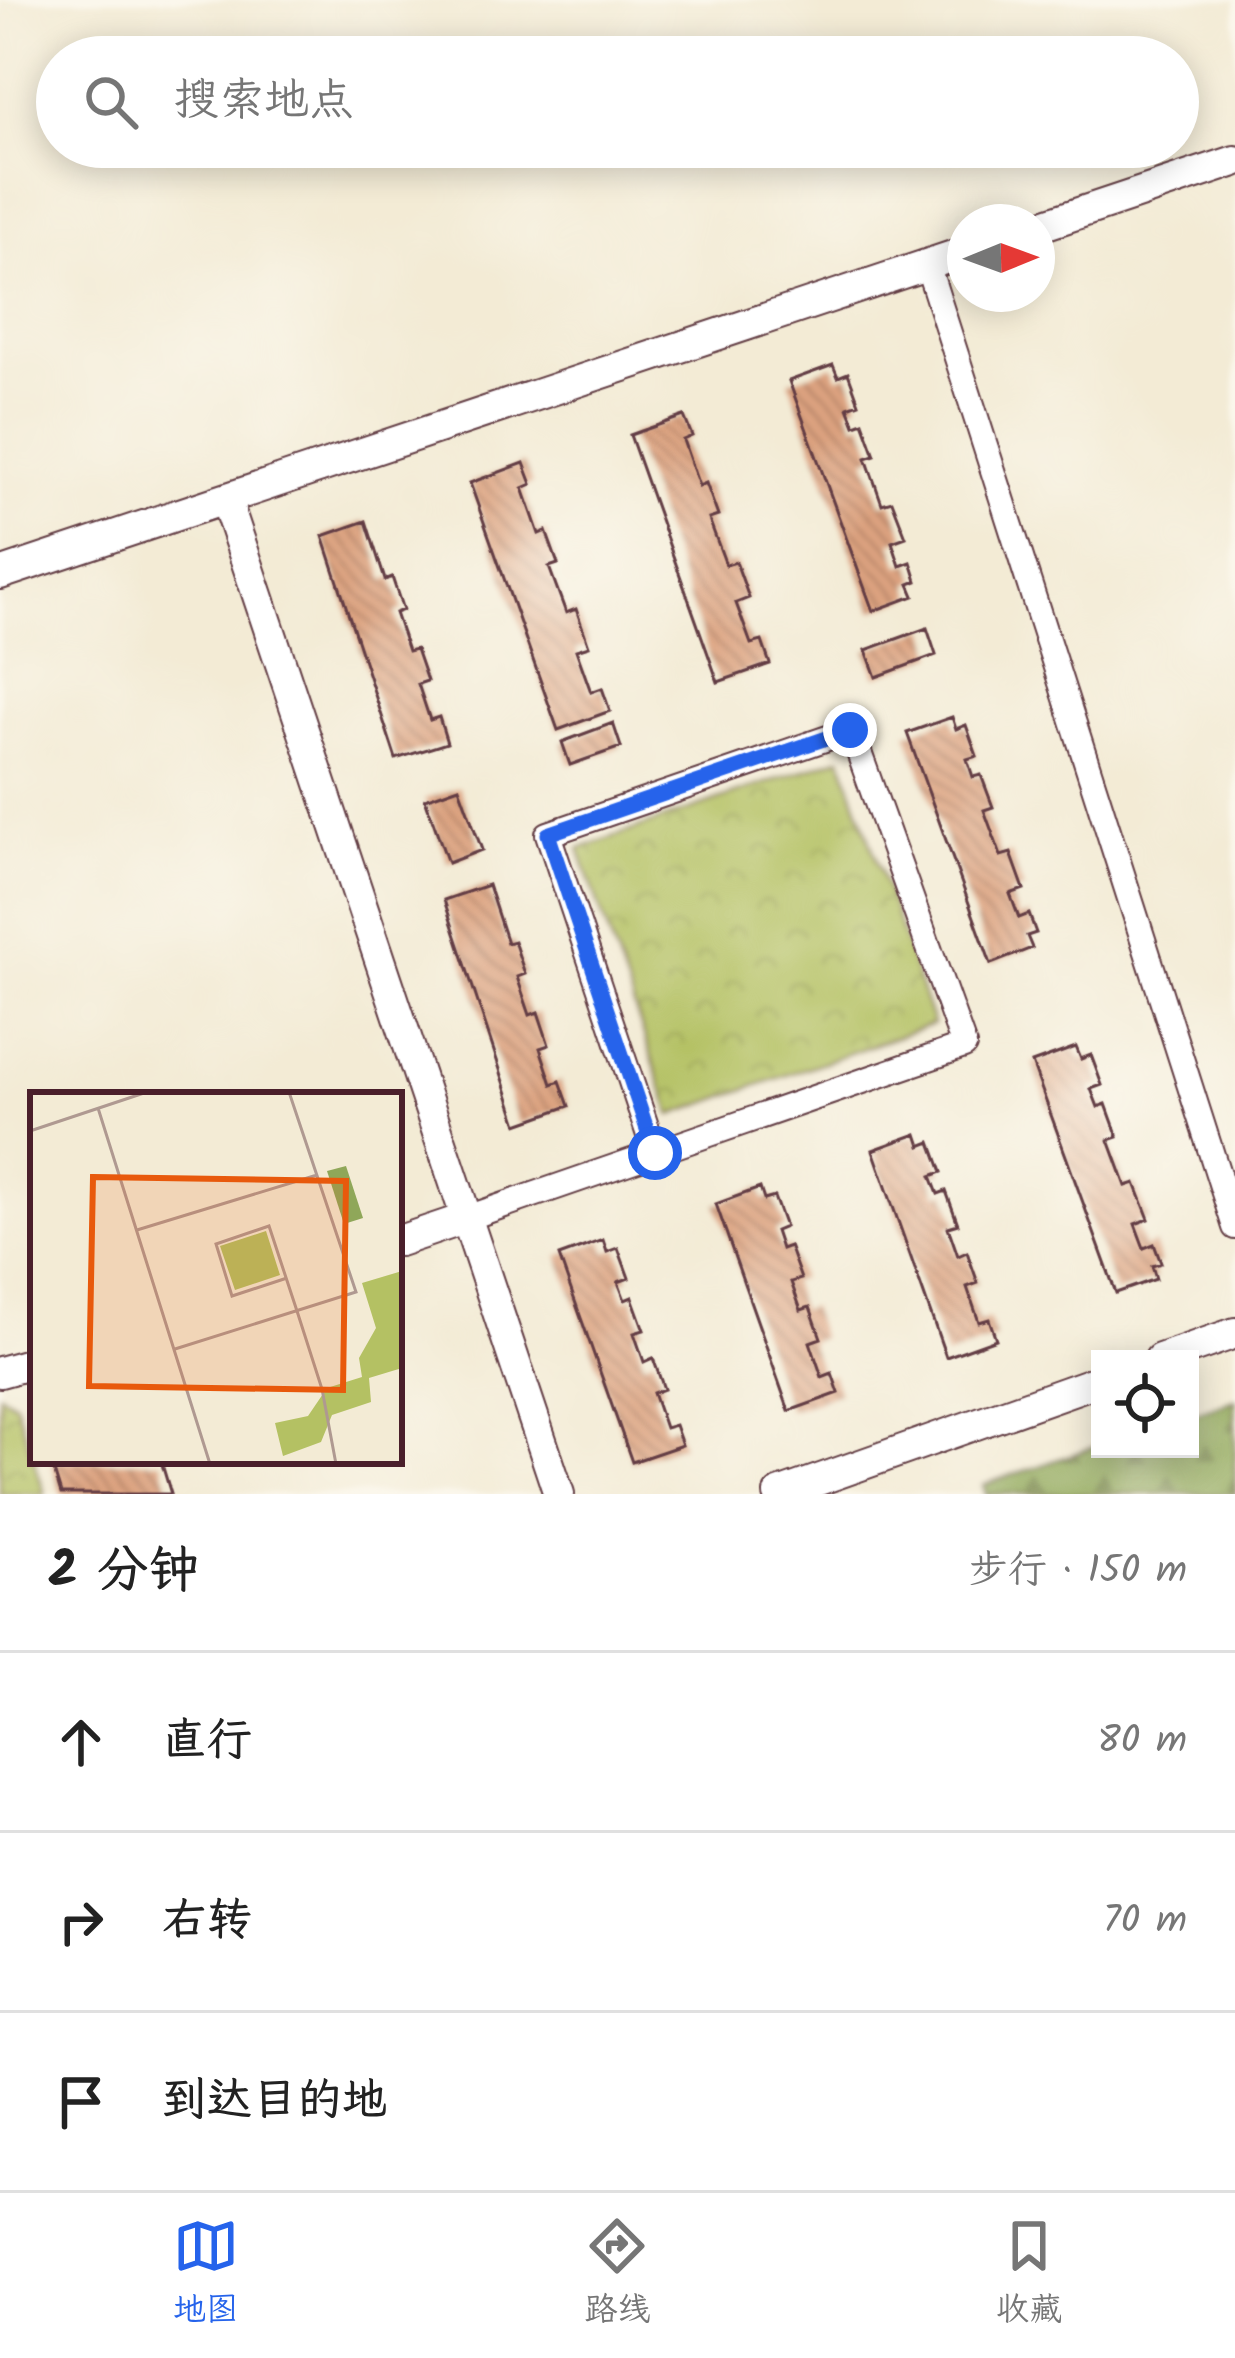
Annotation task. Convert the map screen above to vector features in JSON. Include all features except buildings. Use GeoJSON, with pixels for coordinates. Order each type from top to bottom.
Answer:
{"type":"FeatureCollection","features":[{"type":"Feature","properties":{"kind":"street"},"geometry":{"type":"LineString","coordinates":[[1055,221],[1235,161]]}},
{"type":"Feature","properties":{"kind":"street"},"geometry":{"type":"LineString","coordinates":[[0,574],[947,257]]}},
{"type":"Feature","properties":{"kind":"street"},"geometry":{"type":"LineString","coordinates":[[927,264],[1235,1227]]}},
{"type":"Feature","properties":{"kind":"street"},"geometry":{"type":"LineString","coordinates":[[226,500],[559,1494]]}},
{"type":"Feature","properties":{"kind":"street"},"geometry":{"type":"LineString","coordinates":[[402,1240],[467,1218],[655,1153],[964,1046],[850,730],[548,834],[655,1153]]}},
{"type":"Feature","properties":{"kind":"street"},"geometry":{"type":"LineString","coordinates":[[1186,1350],[1235,1333]]}},
{"type":"Feature","properties":{"kind":"street"},"geometry":{"type":"LineString","coordinates":[[0,1372],[30,1364]]}},
{"type":"Feature","properties":{"kind":"street"},"geometry":{"type":"LineString","coordinates":[[778,1494],[1091,1383]]}},
{"type":"Feature","properties":{"kind":"green space"},"geometry":{"type":"Polygon","coordinates":[[[841,757],[933,1024],[672,1115],[579,849],[841,757]]]}},
{"type":"Feature","properties":{"kind":"green space"},"geometry":{"type":"Polygon","coordinates":[[[0,1394],[15,1403],[30,1448],[30,1464],[35,1464],[45,1494],[0,1494],[0,1394]]]}},
{"type":"Feature","properties":{"kind":"green space"},"geometry":{"type":"Polygon","coordinates":[[[1235,1400],[1235,1494],[986,1494],[983,1485],[1091,1448],[1091,1458],[1199,1458],[1199,1412],[1235,1400]]]}},
{"type":"Feature","properties":{"kind":"route"},"geometry":{"type":"LineString","coordinates":[[655,1153],[548,834],[850,730]]}}]}
